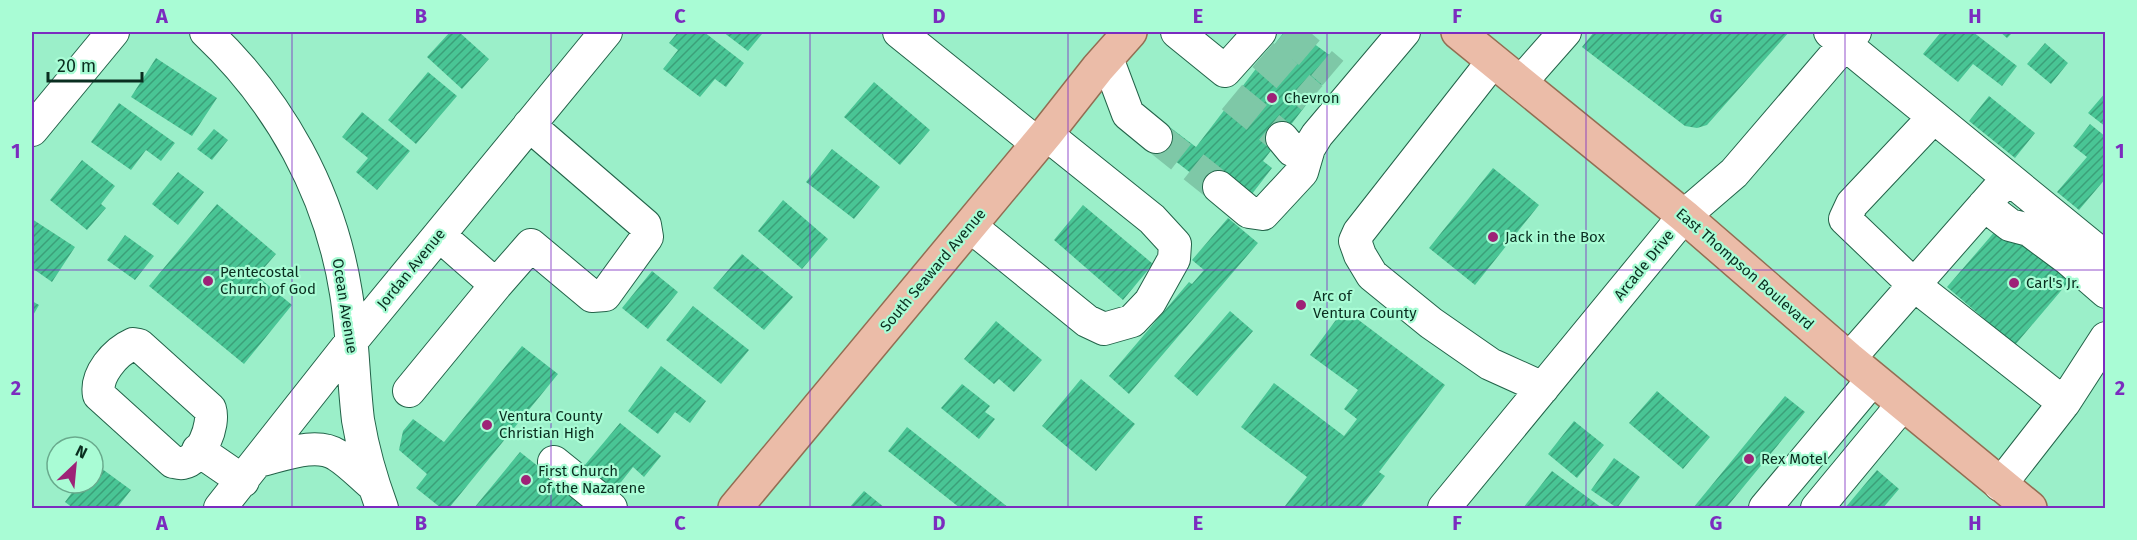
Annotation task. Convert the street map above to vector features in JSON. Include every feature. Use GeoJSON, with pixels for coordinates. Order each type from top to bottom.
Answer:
{"type":"FeatureCollection","features":[{"type":"Feature","properties":{"kind":"main road","name":"South Seaward Avenue"},"geometry":{"type":"LineString","coordinates":[[735,508],[1130,32]]}},
{"type":"Feature","properties":{"kind":"main road","name":"East Thompson Boulevard"},"geometry":{"type":"LineString","coordinates":[[1458,32],[1684,216],[1860,369],[2030,508]]}},
{"type":"Feature","properties":{"kind":"street"},"geometry":{"type":"LineString","coordinates":[[32,130],[113,32]]}},
{"type":"Feature","properties":{"kind":"street","name":"Ocean Avenue"},"geometry":{"type":"LineString","coordinates":[[206,32],[234,58],[274,110],[307,167],[331,228],[346,292],[359,422],[378,497]]}},
{"type":"Feature","properties":{"kind":"street","name":"Jordan Avenue"},"geometry":{"type":"LineString","coordinates":[[220,508],[351,342],[606,32]]}},
{"type":"Feature","properties":{"kind":"street"},"geometry":{"type":"LineString","coordinates":[[899,32],[1152,219],[1175,244],[1174,260],[1150,302],[1132,321],[1104,329],[1087,321],[970,226]]}},
{"type":"Feature","properties":{"kind":"street"},"geometry":{"type":"LineString","coordinates":[[1177,32],[1228,84],[1258,43]]}},
{"type":"Feature","properties":{"kind":"street"},"geometry":{"type":"LineString","coordinates":[[1219,187],[1249,212],[1263,214],[1302,172],[1296,143],[1317,135],[1322,107],[1344,82],[1404,32]]}},
{"type":"Feature","properties":{"kind":"street"},"geometry":{"type":"LineString","coordinates":[[1520,83],[1565,32]]}},
{"type":"Feature","properties":{"kind":"street"},"geometry":{"type":"LineString","coordinates":[[1844,36],[1934,117],[2106,258]]}},
{"type":"Feature","properties":{"kind":"street","name":"Arcade Drive"},"geometry":{"type":"LineString","coordinates":[[1444,508],[1684,216],[1734,173],[1844,36]]}},
{"type":"Feature","properties":{"kind":"street"},"geometry":{"type":"LineString","coordinates":[[1107,58],[1128,114],[1156,137]]}},
{"type":"Feature","properties":{"kind":"street"},"geometry":{"type":"LineString","coordinates":[[1493,61],[1359,232],[1355,241],[1372,275],[1431,324],[1490,364],[1543,388]]}},
{"type":"Feature","properties":{"kind":"street"},"geometry":{"type":"LineString","coordinates":[[1934,117],[1852,204],[1845,219],[1914,285],[2064,403]]}},
{"type":"Feature","properties":{"kind":"street"},"geometry":{"type":"LineString","coordinates":[[409,391],[531,245],[592,296],[605,295],[646,237],[645,225],[529,125]]}},
{"type":"Feature","properties":{"kind":"street"},"geometry":{"type":"LineString","coordinates":[[1765,508],[1914,285],[2008,178]]}},
{"type":"Feature","properties":{"kind":"street"},"geometry":{"type":"LineString","coordinates":[[1984,205],[2010,225],[2029,230],[2068,259],[2106,292]]}},
{"type":"Feature","properties":{"kind":"street"},"geometry":{"type":"LineString","coordinates":[[439,235],[496,285]]}},
{"type":"Feature","properties":{"kind":"street"},"geometry":{"type":"LineString","coordinates":[[2000,485],[2064,403],[2106,338]]}},
{"type":"Feature","properties":{"kind":"street"},"geometry":{"type":"LineString","coordinates":[[1817,508],[1903,404]]}},
{"type":"Feature","properties":{"kind":"street"},"geometry":{"type":"LineString","coordinates":[[198,450],[251,471],[305,450],[323,449],[337,454],[378,497]]}},
{"type":"Feature","properties":{"kind":"street"},"geometry":{"type":"LineString","coordinates":[[554,462],[611,508]]}},
{"type":"Feature","properties":{"kind":"building"},"geometry":{"type":"Polygon","coordinates":[[[450,32],[459,32],[489,59],[462,89],[427,57],[450,32]]]}},
{"type":"Feature","properties":{"kind":"building"},"geometry":{"type":"Polygon","coordinates":[[[678,32],[704,32],[744,63],[726,87],[715,79],[700,97],[663,69],[678,50],[669,43],[678,32]]]}},
{"type":"Feature","properties":{"kind":"building"},"geometry":{"type":"Polygon","coordinates":[[[723,32],[759,32],[762,34],[748,51],[723,32]]]}},
{"type":"Feature","properties":{"kind":"building"},"geometry":{"type":"Polygon","coordinates":[[[1284,32],[1298,32],[1339,62],[1263,161],[1272,168],[1252,194],[1213,190],[1153,144],[1167,125],[1196,147],[1284,32]]]}},
{"type":"Feature","properties":{"kind":"building"},"geometry":{"type":"Polygon","coordinates":[[[1594,32],[1789,32],[1707,125],[1697,128],[1685,126],[1582,47],[1594,32]]]}},
{"type":"Feature","properties":{"kind":"building"},"geometry":{"type":"Polygon","coordinates":[[[1941,32],[1973,32],[2017,66],[2002,86],[1973,64],[1958,82],[1923,54],[1941,32]]]}},
{"type":"Feature","properties":{"kind":"building"},"geometry":{"type":"Polygon","coordinates":[[[2000,32],[2013,32],[2007,38],[2000,32]]]}},
{"type":"Feature","properties":{"kind":"building"},"geometry":{"type":"Polygon","coordinates":[[[2045,43],[2068,63],[2051,84],[2027,64],[2045,43]]]}},
{"type":"Feature","properties":{"kind":"building"},"geometry":{"type":"Polygon","coordinates":[[[156,58],[217,98],[192,136],[131,97],[156,58]]]}},
{"type":"Feature","properties":{"kind":"building"},"geometry":{"type":"Polygon","coordinates":[[[428,72],[457,96],[416,144],[388,120],[428,72]]]}},
{"type":"Feature","properties":{"kind":"building"},"geometry":{"type":"Polygon","coordinates":[[[874,82],[930,130],[900,165],[844,117],[874,82]]]}},
{"type":"Feature","properties":{"kind":"building"},"geometry":{"type":"Polygon","coordinates":[[[2106,92],[2106,127],[2088,113],[2106,92]]]}},
{"type":"Feature","properties":{"kind":"building"},"geometry":{"type":"Polygon","coordinates":[[[1989,96],[2035,133],[2015,158],[1969,121],[1989,96]]]}},
{"type":"Feature","properties":{"kind":"building"},"geometry":{"type":"Polygon","coordinates":[[[119,103],[175,143],[161,161],[146,150],[131,170],[91,142],[119,103]]]}},
{"type":"Feature","properties":{"kind":"building"},"geometry":{"type":"Polygon","coordinates":[[[362,112],[410,151],[377,190],[356,172],[368,158],[342,137],[362,112]]]}},
{"type":"Feature","properties":{"kind":"building"},"geometry":{"type":"Polygon","coordinates":[[[2090,124],[2106,137],[2106,178],[2079,210],[2057,192],[2087,157],[2073,146],[2090,124]]]}},
{"type":"Feature","properties":{"kind":"building"},"geometry":{"type":"Polygon","coordinates":[[[214,129],[228,140],[212,160],[197,149],[214,129]]]}},
{"type":"Feature","properties":{"kind":"building"},"geometry":{"type":"Polygon","coordinates":[[[832,149],[880,187],[854,219],[806,182],[832,149]]]}},
{"type":"Feature","properties":{"kind":"building"},"geometry":{"type":"Polygon","coordinates":[[[82,160],[115,186],[101,204],[106,208],[87,230],[50,200],[82,160]]]}},
{"type":"Feature","properties":{"kind":"building"},"geometry":{"type":"Polygon","coordinates":[[[1493,168],[1539,205],[1475,285],[1429,248],[1493,168]]]}},
{"type":"Feature","properties":{"kind":"building"},"geometry":{"type":"Polygon","coordinates":[[[178,172],[204,192],[178,225],[152,204],[178,172]]]}},
{"type":"Feature","properties":{"kind":"building"},"geometry":{"type":"Polygon","coordinates":[[[783,200],[828,239],[802,269],[758,231],[783,200]]]}},
{"type":"Feature","properties":{"kind":"building","name":"Pentecostal Church of God"},"geometry":{"type":"Polygon","coordinates":[[[217,204],[276,254],[257,276],[292,305],[244,364],[149,286],[217,204]]]}},
{"type":"Feature","properties":{"kind":"building"},"geometry":{"type":"Polygon","coordinates":[[[1083,205],[1153,264],[1123,300],[1054,240],[1083,205]]]}},
{"type":"Feature","properties":{"kind":"building"},"geometry":{"type":"Polygon","coordinates":[[[1228,218],[1258,243],[1129,394],[1109,376],[1189,282],[1192,284],[1204,270],[1192,260],[1228,218]]]}},
{"type":"Feature","properties":{"kind":"building"},"geometry":{"type":"Polygon","coordinates":[[[32,219],[75,247],[52,282],[32,268],[32,219]]]}},
{"type":"Feature","properties":{"kind":"building"},"geometry":{"type":"Polygon","coordinates":[[[2003,222],[2071,279],[2015,345],[1947,287],[2003,222]]]}},
{"type":"Feature","properties":{"kind":"building"},"geometry":{"type":"Polygon","coordinates":[[[125,235],[154,256],[135,280],[107,260],[125,235]]]}},
{"type":"Feature","properties":{"kind":"building"},"geometry":{"type":"Polygon","coordinates":[[[742,254],[793,297],[764,330],[713,288],[742,254]]]}},
{"type":"Feature","properties":{"kind":"building"},"geometry":{"type":"Polygon","coordinates":[[[652,271],[678,292],[648,329],[622,308],[652,271]]]}},
{"type":"Feature","properties":{"kind":"building"},"geometry":{"type":"Polygon","coordinates":[[[32,301],[39,305],[32,317],[32,301]]]}},
{"type":"Feature","properties":{"kind":"building"},"geometry":{"type":"Polygon","coordinates":[[[693,306],[749,350],[721,384],[666,340],[693,306]]]}},
{"type":"Feature","properties":{"kind":"building"},"geometry":{"type":"Polygon","coordinates":[[[1344,309],[1445,385],[1379,472],[1385,476],[1360,508],[1288,508],[1285,506],[1307,477],[1241,427],[1274,383],[1344,436],[1357,419],[1344,409],[1358,390],[1310,355],[1344,309]]]}},
{"type":"Feature","properties":{"kind":"building"},"geometry":{"type":"Polygon","coordinates":[[[1230,311],[1253,331],[1197,396],[1174,376],[1230,311]]]}},
{"type":"Feature","properties":{"kind":"building"},"geometry":{"type":"Polygon","coordinates":[[[996,321],[1042,360],[1014,392],[999,379],[994,384],[964,359],[996,321]]]}},
{"type":"Feature","properties":{"kind":"building","name":"Ventura County Christian High"},"geometry":{"type":"Polygon","coordinates":[[[522,346],[558,374],[449,508],[441,508],[416,488],[427,474],[399,450],[403,431],[413,419],[444,442],[522,346]]]}},
{"type":"Feature","properties":{"kind":"building"},"geometry":{"type":"Polygon","coordinates":[[[661,366],[706,401],[690,423],[675,412],[658,434],[628,411],[661,366]]]}},
{"type":"Feature","properties":{"kind":"building"},"geometry":{"type":"Polygon","coordinates":[[[1081,379],[1135,424],[1096,471],[1042,426],[1081,379]]]}},
{"type":"Feature","properties":{"kind":"building"},"geometry":{"type":"Polygon","coordinates":[[[962,384],[990,406],[985,412],[995,419],[979,439],[941,408],[962,384]]]}},
{"type":"Feature","properties":{"kind":"building"},"geometry":{"type":"Polygon","coordinates":[[[1657,391],[1710,437],[1683,469],[1629,423],[1657,391]]]}},
{"type":"Feature","properties":{"kind":"building","name":"Rex Motel"},"geometry":{"type":"Polygon","coordinates":[[[1785,396],[1805,412],[1726,508],[1693,508],[1785,396]]]}},
{"type":"Feature","properties":{"kind":"building"},"geometry":{"type":"Polygon","coordinates":[[[1574,421],[1604,445],[1577,478],[1548,454],[1574,421]]]}},
{"type":"Feature","properties":{"kind":"building"},"geometry":{"type":"Polygon","coordinates":[[[620,423],[661,456],[644,477],[633,467],[614,491],[584,466],[620,423]]]}},
{"type":"Feature","properties":{"kind":"building"},"geometry":{"type":"Polygon","coordinates":[[[907,427],[1009,508],[960,508],[888,451],[907,427]]]}},
{"type":"Feature","properties":{"kind":"building","name":"First Church of the Nazarene"},"geometry":{"type":"Polygon","coordinates":[[[520,452],[591,508],[474,508],[520,452]]]}},
{"type":"Feature","properties":{"kind":"building"},"geometry":{"type":"Polygon","coordinates":[[[1614,458],[1640,477],[1617,508],[1591,490],[1614,458]]]}},
{"type":"Feature","properties":{"kind":"building","name":"Rex Motel"},"geometry":{"type":"Polygon","coordinates":[[[1877,470],[1899,489],[1883,508],[1845,508],[1877,470]]]}},
{"type":"Feature","properties":{"kind":"building"},"geometry":{"type":"Polygon","coordinates":[[[105,471],[131,490],[117,508],[73,508],[65,502],[70,495],[105,495],[105,471]]]}},
{"type":"Feature","properties":{"kind":"building"},"geometry":{"type":"Polygon","coordinates":[[[1552,471],[1602,508],[1523,508],[1552,471]]]}},
{"type":"Feature","properties":{"kind":"building"},"geometry":{"type":"Polygon","coordinates":[[[864,491],[885,508],[849,508],[864,491]]]}},
{"type":"Feature","properties":{"kind":"tunnel"},"geometry":{"type":"LineString","coordinates":[[1285,32],[1333,73]]}},
{"type":"Feature","properties":{"kind":"tunnel"},"geometry":{"type":"LineString","coordinates":[[1263,55],[1312,98]]}},
{"type":"Feature","properties":{"kind":"tunnel"},"geometry":{"type":"LineString","coordinates":[[1232,97],[1282,138]]}},
{"type":"Feature","properties":{"kind":"tunnel"},"geometry":{"type":"LineString","coordinates":[[1156,137],[1219,187]]}},
{"type":"Feature","properties":{"kind":"place","name":"Chevron"},"geometry":{"type":"Point","coordinates":[1272,98]}},
{"type":"Feature","properties":{"kind":"place","name":"Jack in the Box"},"geometry":{"type":"Point","coordinates":[1493,237]}},
{"type":"Feature","properties":{"kind":"place","name":"Pentecostal Church of God"},"geometry":{"type":"Point","coordinates":[208,281]}},
{"type":"Feature","properties":{"kind":"place","name":"Carl's Jr."},"geometry":{"type":"Point","coordinates":[2014,283]}},
{"type":"Feature","properties":{"kind":"place","name":"Arc of Ventura County"},"geometry":{"type":"Point","coordinates":[1301,305]}},
{"type":"Feature","properties":{"kind":"place","name":"Ventura County Christian High"},"geometry":{"type":"Point","coordinates":[487,425]}},
{"type":"Feature","properties":{"kind":"place","name":"Rex Motel"},"geometry":{"type":"Point","coordinates":[1749,459]}},
{"type":"Feature","properties":{"kind":"place","name":"First Church of the Nazarene"},"geometry":{"type":"Point","coordinates":[526,480]}}]}
